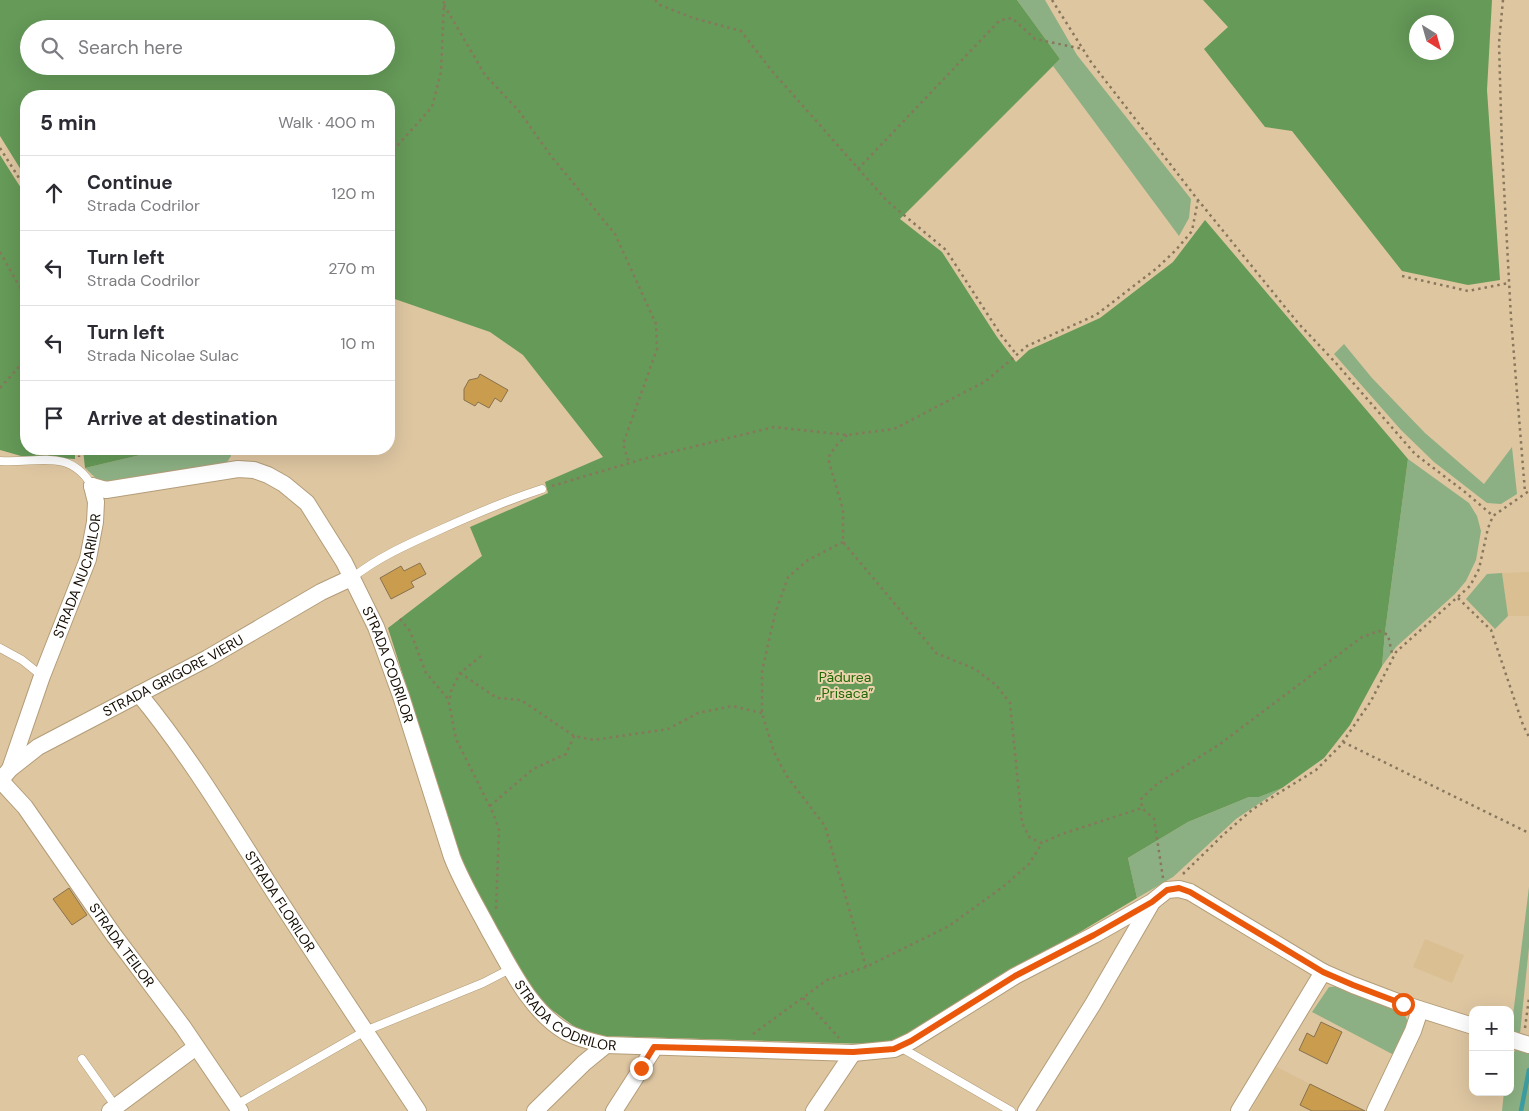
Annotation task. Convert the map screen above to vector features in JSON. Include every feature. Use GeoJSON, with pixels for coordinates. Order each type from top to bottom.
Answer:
{"type":"FeatureCollection","features":[{"type":"Feature","properties":{"kind":"street","name":"STRADA CODRILOR"},"geometry":{"type":"LineString","coordinates":[[92,486],[106,490],[238,469],[254,470],[284,484],[307,502],[344,562],[376,627],[401,696],[458,871],[510,969],[532,999],[550,1020],[565,1032],[585,1041],[606,1046],[853,1052],[894,1049],[911,1041],[1015,976],[1152,902],[1167,890]]}},
{"type":"Feature","properties":{"kind":"street","name":"STRADA NUCARILOR"},"geometry":{"type":"LineString","coordinates":[[4,777],[88,559],[95,522],[96,502],[92,486]]}},
{"type":"Feature","properties":{"kind":"street","name":"STRADA GRIGORE VIERU"},"geometry":{"type":"LineString","coordinates":[[4,777],[38,747],[208,658],[321,592],[351,578]]}},
{"type":"Feature","properties":{"kind":"street","name":"STRADA FLORILOR"},"geometry":{"type":"LineString","coordinates":[[139,694],[209,789],[418,1111]]}},
{"type":"Feature","properties":{"kind":"street","name":"STRADA TEILOR"},"geometry":{"type":"LineString","coordinates":[[4,777],[113,934],[238,1108]]}},
{"type":"Feature","properties":{"kind":"street"},"geometry":{"type":"LineString","coordinates":[[1167,890],[1179,888],[1190,892],[1323,972],[1420,1010],[1469,1025]]}},
{"type":"Feature","properties":{"kind":"street"},"geometry":{"type":"LineString","coordinates":[[1026,1111],[1093,1004],[1152,902]]}},
{"type":"Feature","properties":{"kind":"street"},"geometry":{"type":"LineString","coordinates":[[1239,1111],[1323,972]]}},
{"type":"Feature","properties":{"kind":"street"},"geometry":{"type":"LineString","coordinates":[[1375,1111],[1413,1031],[1420,1010]]}},
{"type":"Feature","properties":{"kind":"street"},"geometry":{"type":"LineString","coordinates":[[535,1111],[584,1063],[606,1046]]}},
{"type":"Feature","properties":{"kind":"street"},"geometry":{"type":"LineString","coordinates":[[113,1109],[196,1047]]}},
{"type":"Feature","properties":{"kind":"street"},"geometry":{"type":"LineString","coordinates":[[614,1111],[654,1047]]}},
{"type":"Feature","properties":{"kind":"street"},"geometry":{"type":"LineString","coordinates":[[814,1111],[853,1052]]}},
{"type":"Feature","properties":{"kind":"lane"},"geometry":{"type":"LineString","coordinates":[[0,462],[50,460],[67,462],[77,467],[86,475],[92,486]]}},
{"type":"Feature","properties":{"kind":"lane"},"geometry":{"type":"LineString","coordinates":[[351,578],[390,553],[469,516],[513,498],[542,489]]}},
{"type":"Feature","properties":{"kind":"lane"},"geometry":{"type":"LineString","coordinates":[[0,648],[22,660],[42,676]]}},
{"type":"Feature","properties":{"kind":"lane"},"geometry":{"type":"LineString","coordinates":[[238,1108],[365,1031],[483,983],[510,969]]}},
{"type":"Feature","properties":{"kind":"lane"},"geometry":{"type":"LineString","coordinates":[[899,1046],[1011,1111]]}},
{"type":"Feature","properties":{"kind":"lane"},"geometry":{"type":"LineString","coordinates":[[82,1058],[113,1109]]}},
{"type":"Feature","properties":{"kind":"path"},"geometry":{"type":"LineString","coordinates":[[395,147],[432,107],[441,72],[444,0]]}},
{"type":"Feature","properties":{"kind":"path"},"geometry":{"type":"LineString","coordinates":[[655,0],[660,5],[693,18],[741,31],[772,71],[887,201],[946,250],[1001,335],[1017,354]]}},
{"type":"Feature","properties":{"kind":"path"},"geometry":{"type":"LineString","coordinates":[[1052,0],[1083,49],[1198,200],[1298,323],[1335,362],[1415,454],[1493,516]]}},
{"type":"Feature","properties":{"kind":"path"},"geometry":{"type":"LineString","coordinates":[[1503,0],[1499,43],[1502,150],[1509,283],[1525,494]]}},
{"type":"Feature","properties":{"kind":"path"},"geometry":{"type":"LineString","coordinates":[[444,5],[485,75],[519,111],[551,156],[615,234],[656,324],[657,348],[623,444],[629,463]]}},
{"type":"Feature","properties":{"kind":"path"},"geometry":{"type":"LineString","coordinates":[[858,168],[1000,20],[1012,18],[1035,39],[1083,49]]}},
{"type":"Feature","properties":{"kind":"path"},"geometry":{"type":"LineString","coordinates":[[0,148],[20,180]]}},
{"type":"Feature","properties":{"kind":"path"},"geometry":{"type":"LineString","coordinates":[[542,489],[629,463],[774,427],[847,435],[894,429],[986,381],[1027,346],[1096,315],[1157,268],[1176,250],[1192,231],[1198,200]]}},
{"type":"Feature","properties":{"kind":"path"},"geometry":{"type":"LineString","coordinates":[[0,252],[20,287]]}},
{"type":"Feature","properties":{"kind":"path"},"geometry":{"type":"LineString","coordinates":[[1402,276],[1468,291],[1509,283]]}},
{"type":"Feature","properties":{"kind":"path"},"geometry":{"type":"LineString","coordinates":[[0,388],[20,366]]}},
{"type":"Feature","properties":{"kind":"path"},"geometry":{"type":"LineString","coordinates":[[847,435],[828,458],[843,510],[843,542],[936,653],[975,669],[996,685],[1010,703],[1022,823],[1030,838],[1042,843]]}},
{"type":"Feature","properties":{"kind":"path"},"geometry":{"type":"LineString","coordinates":[[1393,658],[1388,635],[1379,631],[1362,637],[1220,744],[1158,784],[1141,799],[1142,808],[1154,819],[1159,844],[1161,872],[1167,890],[1223,835],[1253,809],[1316,770],[1343,742],[1371,701],[1393,658],[1396,652],[1470,586],[1479,569],[1488,528],[1493,516],[1529,490]]}},
{"type":"Feature","properties":{"kind":"path"},"geometry":{"type":"LineString","coordinates":[[843,542],[808,560],[788,577],[775,614],[762,671],[762,713],[774,752],[786,775],[825,826],[866,967]]}},
{"type":"Feature","properties":{"kind":"path"},"geometry":{"type":"LineString","coordinates":[[1458,598],[1492,630],[1529,738]]}},
{"type":"Feature","properties":{"kind":"path"},"geometry":{"type":"LineString","coordinates":[[400,619],[410,631],[426,673],[450,700]]}},
{"type":"Feature","properties":{"kind":"path"},"geometry":{"type":"LineString","coordinates":[[481,656],[460,673],[451,691],[450,700],[456,739],[499,830],[496,912]]}},
{"type":"Feature","properties":{"kind":"path"},"geometry":{"type":"LineString","coordinates":[[460,673],[497,698],[521,700],[574,736],[594,740],[668,729],[698,713],[732,706],[762,713]]}},
{"type":"Feature","properties":{"kind":"path"},"geometry":{"type":"LineString","coordinates":[[489,806],[533,769],[566,754],[574,736]]}},
{"type":"Feature","properties":{"kind":"path"},"geometry":{"type":"LineString","coordinates":[[1343,742],[1529,832]]}},
{"type":"Feature","properties":{"kind":"path"},"geometry":{"type":"LineString","coordinates":[[734,1049],[827,980],[866,967],[949,926],[1004,886],[1029,864],[1042,843],[1062,834],[1142,808]]}},
{"type":"Feature","properties":{"kind":"path"},"geometry":{"type":"LineString","coordinates":[[803,998],[853,1052]]}},
{"type":"Feature","properties":{"kind":"path"},"geometry":{"type":"LineString","coordinates":[[1521,1043],[1529,998]]}},
{"type":"Feature","properties":{"kind":"shaded area"},"geometry":{"type":"Polygon","coordinates":[[[1529,572],[1529,616],[1508,616],[1502,573],[1529,572]]]}},
{"type":"Feature","properties":{"kind":"shaded area"},"geometry":{"type":"Polygon","coordinates":[[[1425,939],[1464,955],[1452,983],[1413,967],[1425,939]]]}},
{"type":"Feature","properties":{"kind":"shaded area"},"geometry":{"type":"Polygon","coordinates":[[[1275,1066],[1310,1084],[1366,1111],[1251,1111],[1275,1066]]]}},
{"type":"Feature","properties":{"kind":"green space","name":"Pădurea „Prisaca”"},"geometry":{"type":"Polygon","coordinates":[[[0,0],[1017,0],[1060,59],[900,219],[942,252],[997,337],[1016,362],[1029,350],[1100,318],[1173,262],[1205,220],[1408,459],[1382,666],[1350,725],[1324,758],[1282,788],[1259,797],[1249,797],[1188,822],[1128,858],[1137,898],[893,1043],[870,1044],[601,1036],[575,1027],[544,1004],[515,968],[468,881],[388,628],[482,556],[470,527],[548,493],[545,482],[603,457],[523,355],[490,332],[395,299],[395,90],[20,90],[20,168],[0,136],[0,0]]]}},
{"type":"Feature","properties":{"kind":"green space"},"geometry":{"type":"Polygon","coordinates":[[[1017,0],[1045,0],[1077,55],[1191,199],[1189,218],[1179,236],[1053,66],[1060,59],[1017,0]]]}},
{"type":"Feature","properties":{"kind":"green space"},"geometry":{"type":"Polygon","coordinates":[[[1203,0],[1492,0],[1487,90],[1500,280],[1468,285],[1402,271],[1292,131],[1265,127],[1204,49],[1228,27],[1203,0]]]}},
{"type":"Feature","properties":{"kind":"green space"},"geometry":{"type":"Polygon","coordinates":[[[0,155],[20,187],[20,455],[75,455],[75,459],[21,456],[0,450],[0,155]]]}},
{"type":"Feature","properties":{"kind":"green space"},"geometry":{"type":"Polygon","coordinates":[[[1344,344],[1372,378],[1425,433],[1484,484],[1512,447],[1517,494],[1501,504],[1487,503],[1434,462],[1401,430],[1334,354],[1344,344]]]}},
{"type":"Feature","properties":{"kind":"green space"},"geometry":{"type":"Polygon","coordinates":[[[84,455],[140,455],[85,468],[84,455]]]}},
{"type":"Feature","properties":{"kind":"green space"},"geometry":{"type":"Polygon","coordinates":[[[140,455],[231,456],[224,467],[101,483],[85,468],[140,455]]]}},
{"type":"Feature","properties":{"kind":"green space"},"geometry":{"type":"Polygon","coordinates":[[[1408,459],[1469,503],[1477,516],[1481,531],[1476,560],[1466,581],[1455,594],[1396,647],[1382,666],[1385,632],[1408,459]]]}},
{"type":"Feature","properties":{"kind":"green space"},"geometry":{"type":"Polygon","coordinates":[[[1502,573],[1508,616],[1495,629],[1466,599],[1487,574],[1502,573]]]}},
{"type":"Feature","properties":{"kind":"green space"},"geometry":{"type":"Polygon","coordinates":[[[1282,788],[1236,819],[1173,877],[1137,898],[1128,858],[1188,822],[1249,797],[1259,797],[1282,788]]]}},
{"type":"Feature","properties":{"kind":"green space"},"geometry":{"type":"Polygon","coordinates":[[[1529,887],[1529,947],[1520,1034],[1514,1032],[1514,1007],[1529,887]]]}},
{"type":"Feature","properties":{"kind":"green space"},"geometry":{"type":"Polygon","coordinates":[[[1342,986],[1403,1011],[1409,1024],[1394,1055],[1312,1012],[1329,987],[1342,986]]]}},
{"type":"Feature","properties":{"kind":"green space"},"geometry":{"type":"Polygon","coordinates":[[[1516,1047],[1529,1052],[1529,1111],[1502,1111],[1504,1096],[1514,1096],[1514,1053],[1516,1047]]]}},
{"type":"Feature","properties":{"kind":"building"},"geometry":{"type":"Polygon","coordinates":[[[480,374],[508,390],[501,402],[495,398],[489,408],[478,402],[475,406],[464,400],[464,389],[469,380],[478,378],[480,374]]]}},
{"type":"Feature","properties":{"kind":"building"},"geometry":{"type":"Polygon","coordinates":[[[420,563],[426,574],[411,582],[414,587],[391,599],[380,578],[401,566],[404,571],[420,563]]]}},
{"type":"Feature","properties":{"kind":"building"},"geometry":{"type":"Polygon","coordinates":[[[69,888],[87,915],[72,925],[53,899],[69,888]]]}},
{"type":"Feature","properties":{"kind":"building"},"geometry":{"type":"Polygon","coordinates":[[[1321,1022],[1342,1032],[1327,1064],[1299,1050],[1307,1033],[1314,1037],[1321,1022]]]}},
{"type":"Feature","properties":{"kind":"building"},"geometry":{"type":"Polygon","coordinates":[[[1310,1084],[1365,1111],[1312,1111],[1300,1105],[1310,1084]]]}},
{"type":"Feature","properties":{"kind":"waterway"},"geometry":{"type":"LineString","coordinates":[[1521,1111],[1529,1070]]}},
{"type":"Feature","properties":{"kind":"route"},"geometry":{"type":"LineString","coordinates":[[641,1068],[654,1047],[853,1052],[894,1049],[911,1041],[1015,976],[1152,902],[1167,890],[1179,888],[1190,892],[1323,972],[1403,1004]]}}]}
